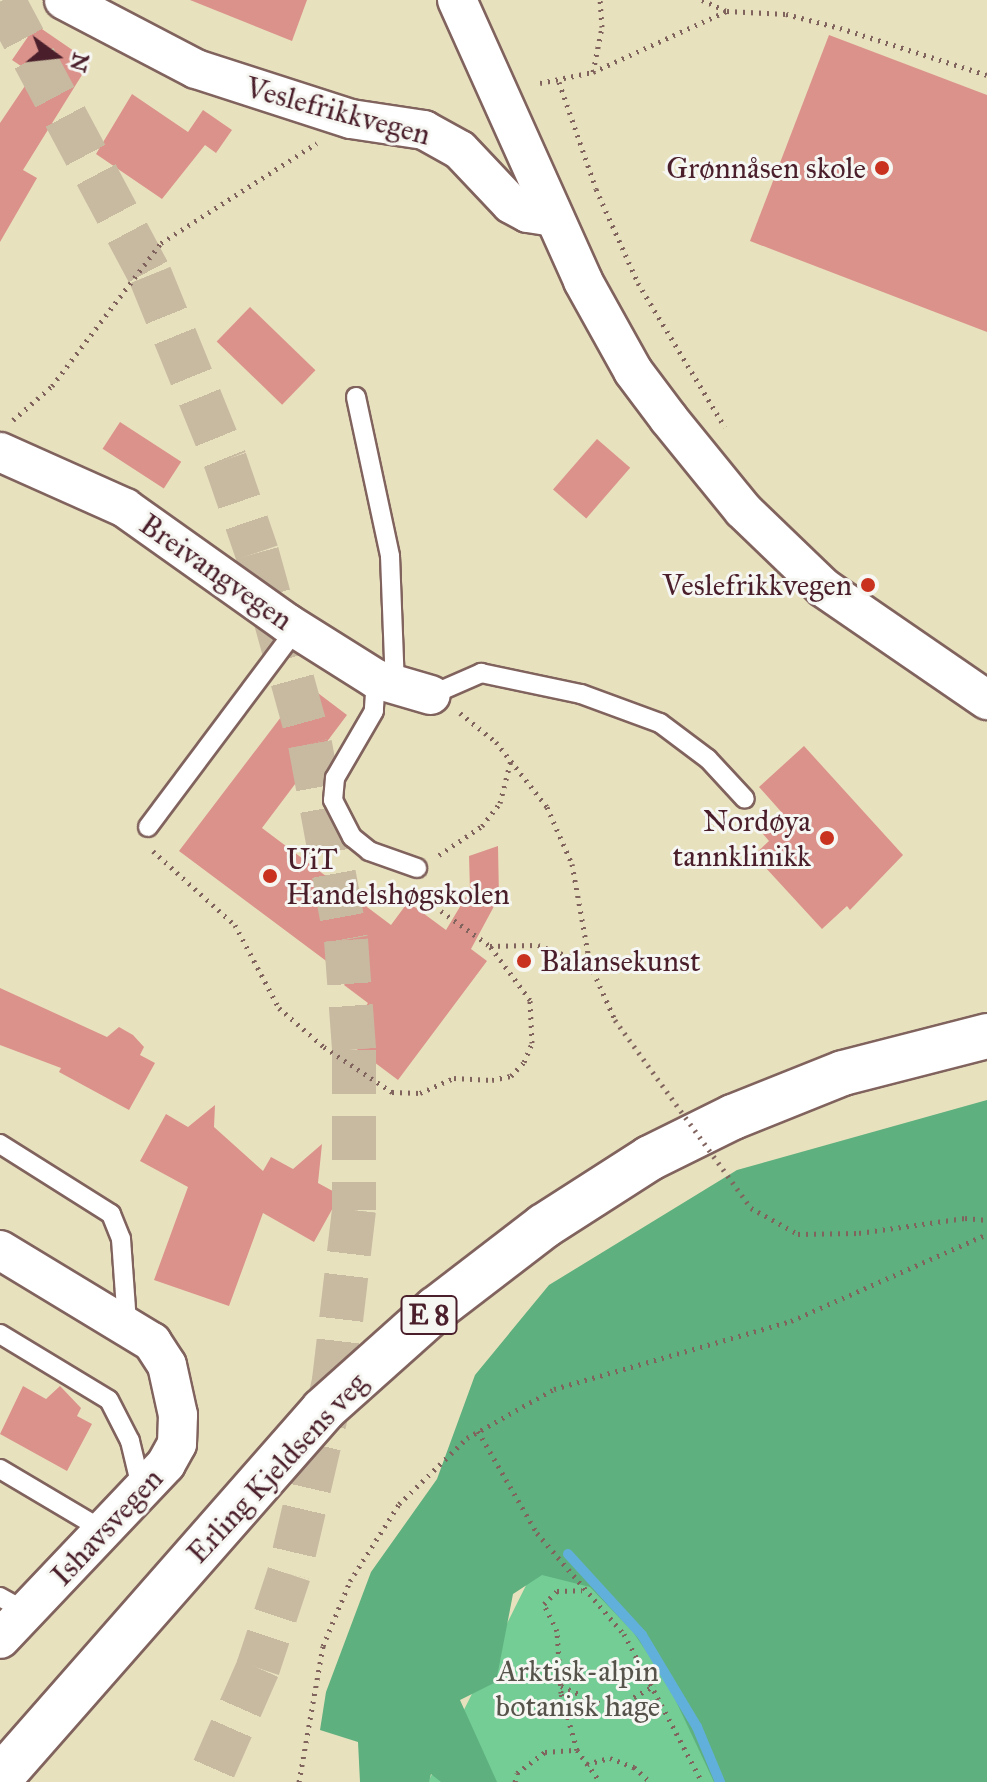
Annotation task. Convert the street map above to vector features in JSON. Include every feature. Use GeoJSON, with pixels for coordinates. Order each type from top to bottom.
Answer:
{"type":"FeatureCollection","features":[{"type":"Feature","properties":{"kind":"highway","name":"Erling Kjeldsens veg"},"geometry":{"type":"LineString","coordinates":[[0,1778],[323,1410],[436,1309],[544,1226],[650,1158],[733,1117],[843,1073],[987,1036]]}},
{"type":"Feature","properties":{"kind":"street","name":"Veslefrikkvegen"},"geometry":{"type":"LineString","coordinates":[[64,0],[196,69],[351,119],[424,130],[460,150],[511,204],[528,213],[554,217]]}},
{"type":"Feature","properties":{"kind":"street"},"geometry":{"type":"LineString","coordinates":[[457,0],[554,217],[633,371],[743,510],[824,588],[987,700]]}},
{"type":"Feature","properties":{"kind":"street","name":"Breivangvegen"},"geometry":{"type":"LineString","coordinates":[[1,440],[125,508],[296,629],[385,682],[431,695]]}},
{"type":"Feature","properties":{"kind":"street","name":"Ishavsvegen"},"geometry":{"type":"LineString","coordinates":[[0,1250],[127,1323],[152,1342],[167,1365],[178,1415],[177,1444],[143,1493],[106,1532],[14,1605],[0,1639]]}},
{"type":"Feature","properties":{"kind":"lane"},"geometry":{"type":"LineString","coordinates":[[356,397],[390,556],[385,682],[374,711],[335,778],[333,800],[341,821],[361,844],[417,868]]}},
{"type":"Feature","properties":{"kind":"lane"},"geometry":{"type":"LineString","coordinates":[[148,827],[296,629]]}},
{"type":"Feature","properties":{"kind":"lane"},"geometry":{"type":"LineString","coordinates":[[431,695],[481,673],[581,694],[660,723],[708,759],[745,799]]}},
{"type":"Feature","properties":{"kind":"lane"},"geometry":{"type":"LineString","coordinates":[[0,1144],[111,1214],[121,1239],[127,1323]]}},
{"type":"Feature","properties":{"kind":"lane"},"geometry":{"type":"LineString","coordinates":[[0,1334],[109,1400],[130,1441],[143,1493]]}},
{"type":"Feature","properties":{"kind":"lane"},"geometry":{"type":"LineString","coordinates":[[0,1469],[106,1532]]}},
{"type":"Feature","properties":{"kind":"path"},"geometry":{"type":"LineString","coordinates":[[593,72],[602,27],[600,0]]}},
{"type":"Feature","properties":{"kind":"path"},"geometry":{"type":"LineString","coordinates":[[702,0],[727,11],[799,17],[987,75]]}},
{"type":"Feature","properties":{"kind":"path"},"geometry":{"type":"LineString","coordinates":[[540,83],[559,82],[593,72],[727,11]]}},
{"type":"Feature","properties":{"kind":"path"},"geometry":{"type":"LineString","coordinates":[[559,82],[596,189],[638,283],[727,430]]}},
{"type":"Feature","properties":{"kind":"path"},"geometry":{"type":"LineString","coordinates":[[1,440],[52,386],[161,243],[351,119]]}},
{"type":"Feature","properties":{"kind":"path"},"geometry":{"type":"LineString","coordinates":[[431,695],[471,719],[511,759],[547,807],[572,864],[590,964],[615,1020],[751,1208],[798,1234],[859,1233],[965,1218],[987,1220]]}},
{"type":"Feature","properties":{"kind":"path"},"geometry":{"type":"LineString","coordinates":[[148,827],[153,851],[235,925],[279,1008],[324,1047],[392,1092],[420,1093],[454,1078],[511,1076],[524,1062],[532,1043],[530,1000],[490,946],[441,911],[417,868],[482,826],[500,803],[511,759]]}},
{"type":"Feature","properties":{"kind":"path"},"geometry":{"type":"LineString","coordinates":[[490,946],[538,945],[590,964]]}},
{"type":"Feature","properties":{"kind":"path"},"geometry":{"type":"LineString","coordinates":[[299,1782],[323,1646],[350,1581],[399,1504],[478,1431],[554,1389],[791,1321],[987,1234]]}},
{"type":"Feature","properties":{"kind":"path"},"geometry":{"type":"LineString","coordinates":[[478,1431],[537,1533],[582,1590],[624,1634],[655,1685],[702,1782]]}},
{"type":"Feature","properties":{"kind":"path"},"geometry":{"type":"LineString","coordinates":[[582,1590],[557,1591],[547,1595],[544,1604],[557,1631],[561,1686],[577,1750],[600,1782]]}},
{"type":"Feature","properties":{"kind":"path"},"geometry":{"type":"LineString","coordinates":[[561,1686],[613,1709],[655,1685]]}},
{"type":"Feature","properties":{"kind":"path"},"geometry":{"type":"LineString","coordinates":[[515,1782],[517,1773],[545,1752],[577,1750]]}},
{"type":"Feature","properties":{"kind":"path"},"geometry":{"type":"LineString","coordinates":[[587,1764],[610,1758],[634,1767],[650,1782]]}},
{"type":"Feature","properties":{"kind":"green space"},"geometry":{"type":"Polygon","coordinates":[[[987,1100],[987,1782],[714,1782],[666,1680],[633,1632],[590,1587],[542,1575],[513,1594],[496,1682],[460,1700],[497,1782],[441,1782],[431,1774],[429,1782],[360,1782],[358,1742],[320,1730],[326,1692],[371,1572],[437,1479],[475,1375],[549,1285],[737,1170],[987,1100]]]}},
{"type":"Feature","properties":{"kind":"green space","name":"Arktisk-alpin botanisk hage"},"geometry":{"type":"Polygon","coordinates":[[[560,1517],[764,1782],[428,1782],[560,1517]]]}},
{"type":"Feature","properties":{"kind":"building"},"geometry":{"type":"Polygon","coordinates":[[[190,0],[307,0],[292,41],[190,0]]]}},
{"type":"Feature","properties":{"kind":"building"},"geometry":{"type":"Polygon","coordinates":[[[36,25],[90,62],[23,170],[37,178],[0,242],[0,123],[33,74],[12,60],[36,25]]]}},
{"type":"Feature","properties":{"kind":"building","name":"Grønnåsen skole"},"geometry":{"type":"Polygon","coordinates":[[[829,35],[987,95],[987,332],[750,241],[829,35]]]}},
{"type":"Feature","properties":{"kind":"building"},"geometry":{"type":"Polygon","coordinates":[[[132,94],[188,132],[203,110],[232,130],[216,153],[205,145],[162,199],[96,154],[132,94]]]}},
{"type":"Feature","properties":{"kind":"building"},"geometry":{"type":"Polygon","coordinates":[[[250,307],[315,370],[282,405],[217,342],[250,307]]]}},
{"type":"Feature","properties":{"kind":"building"},"geometry":{"type":"Polygon","coordinates":[[[120,422],[181,462],[164,489],[103,449],[120,422]]]}},
{"type":"Feature","properties":{"kind":"building"},"geometry":{"type":"Polygon","coordinates":[[[597,439],[630,468],[586,518],[553,490],[597,439]]]}},
{"type":"Feature","properties":{"kind":"building","name":"UiT Handelshøgskolen"},"geometry":{"type":"Polygon","coordinates":[[[306,684],[347,715],[262,828],[391,925],[408,902],[446,930],[470,890],[469,856],[498,846],[499,897],[471,949],[487,961],[398,1080],[342,1038],[368,1003],[344,985],[349,978],[179,851],[306,684]]]}},
{"type":"Feature","properties":{"kind":"building","name":"Nordøya tannklinikk"},"geometry":{"type":"Polygon","coordinates":[[[804,746],[903,855],[850,910],[847,906],[822,929],[754,855],[769,841],[763,834],[784,815],[759,787],[804,746]]]}},
{"type":"Feature","properties":{"kind":"building"},"geometry":{"type":"Polygon","coordinates":[[[0,988],[107,1037],[119,1027],[133,1035],[144,1047],[140,1055],[155,1063],[129,1110],[59,1072],[61,1068],[0,1045],[0,988]]]}},
{"type":"Feature","properties":{"kind":"building"},"geometry":{"type":"Polygon","coordinates":[[[215,1105],[214,1127],[263,1171],[271,1157],[293,1169],[322,1144],[318,1183],[340,1195],[314,1242],[263,1213],[229,1306],[154,1280],[188,1187],[140,1161],[166,1114],[188,1127],[215,1105]]]}},
{"type":"Feature","properties":{"kind":"building"},"geometry":{"type":"Polygon","coordinates":[[[23,1386],[46,1399],[60,1386],[81,1408],[77,1416],[92,1424],[67,1471],[0,1434],[23,1386]]]}},
{"type":"Feature","properties":{"kind":"waterway"},"geometry":{"type":"LineString","coordinates":[[568,1554],[642,1635],[697,1727],[720,1782]]}},
{"type":"Feature","properties":{"kind":"tunnel"},"geometry":{"type":"LineString","coordinates":[[3,0],[150,275],[225,460],[257,553],[310,744],[346,940],[354,1050],[354,1210],[334,1381],[289,1574],[258,1668],[208,1782]]}},
{"type":"Feature","properties":{"kind":"place","name":"Grønnåsen skole"},"geometry":{"type":"Point","coordinates":[882,168]}},
{"type":"Feature","properties":{"kind":"place","name":"Veslefrikkvegen"},"geometry":{"type":"Point","coordinates":[868,585]}},
{"type":"Feature","properties":{"kind":"place","name":"Nordøya tannklinikk"},"geometry":{"type":"Point","coordinates":[827,838]}},
{"type":"Feature","properties":{"kind":"place","name":"UiT Handelshøgskolen"},"geometry":{"type":"Point","coordinates":[270,876]}},
{"type":"Feature","properties":{"kind":"place","name":"Balansekunst"},"geometry":{"type":"Point","coordinates":[524,961]}}]}
